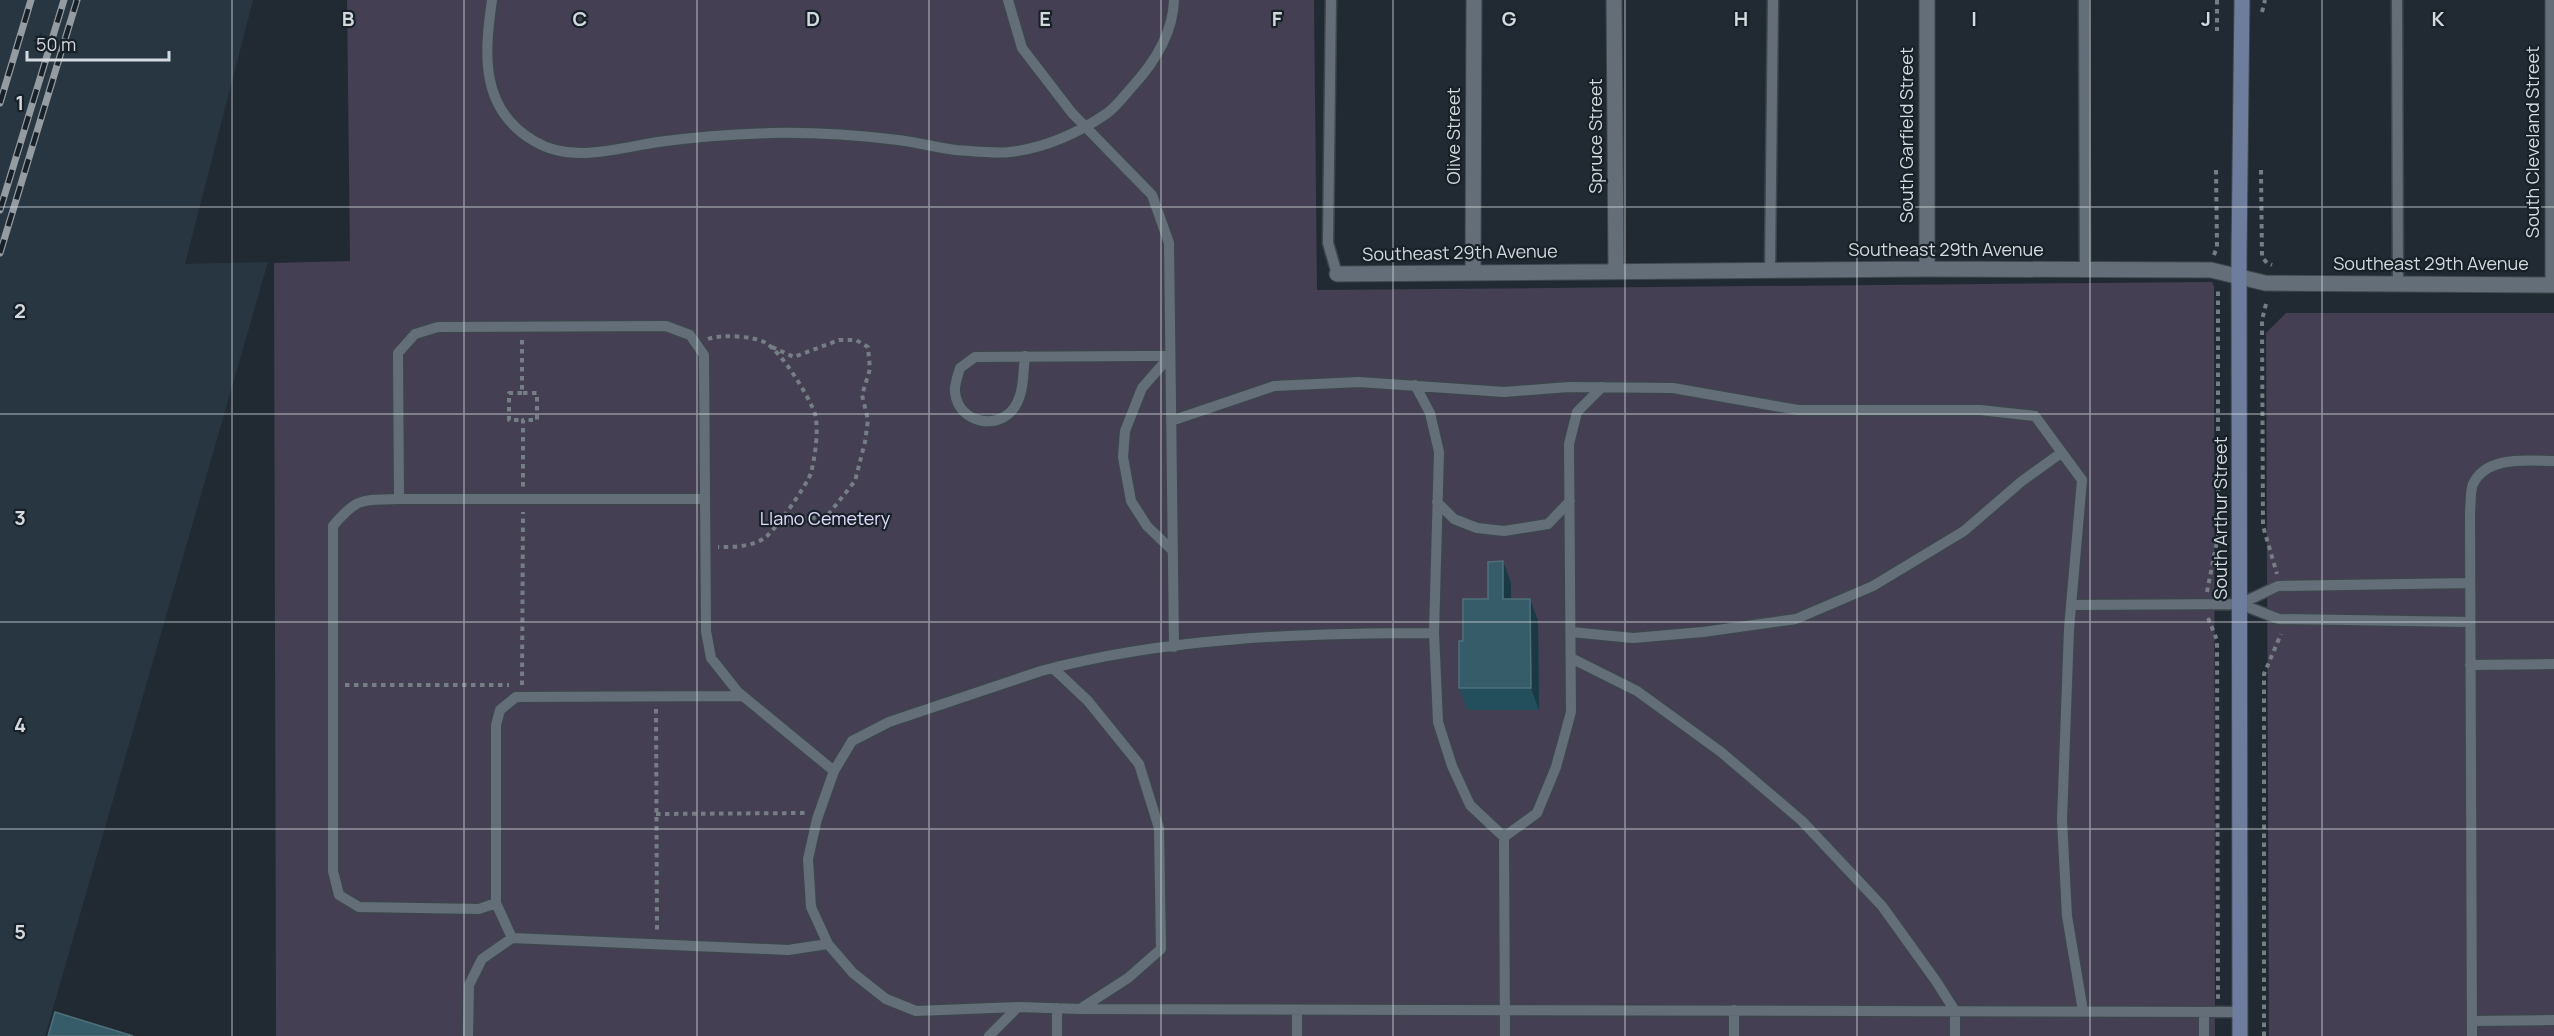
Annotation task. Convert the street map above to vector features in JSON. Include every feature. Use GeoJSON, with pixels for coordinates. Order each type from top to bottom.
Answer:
{"type":"FeatureCollection","features":[{"type":"Feature","properties":{"kind":"main road","name":"South Arthur Street"},"geometry":{"type":"LineString","coordinates":[[2240,1036],[2239,277],[2242,0]]}},
{"type":"Feature","properties":{"kind":"street","name":"Olive Street"},"geometry":{"type":"LineString","coordinates":[[1473,273],[1474,0]]}},
{"type":"Feature","properties":{"kind":"street","name":"Spruce Street"},"geometry":{"type":"LineString","coordinates":[[1614,0],[1616,271]]}},
{"type":"Feature","properties":{"kind":"street","name":"South Garfield Street"},"geometry":{"type":"LineString","coordinates":[[1927,0],[1927,269]]}},
{"type":"Feature","properties":{"kind":"street","name":"South Cleveland Street"},"geometry":{"type":"LineString","coordinates":[[2553,0],[2554,285]]}},
{"type":"Feature","properties":{"kind":"street","name":"Southeast 29th Avenue"},"geometry":{"type":"LineString","coordinates":[[1337,274],[1927,269],[2211,270],[2265,283],[2554,285]]}},
{"type":"Feature","properties":{"kind":"lane"},"geometry":{"type":"LineString","coordinates":[[492,0],[487,69],[496,105],[512,125],[535,142],[564,153],[607,152],[658,142],[770,133],[826,134],[899,140],[954,150],[1010,152],[1066,138],[1108,113],[1150,68],[1167,36],[1174,11],[1174,0]]}},
{"type":"Feature","properties":{"kind":"lane"},"geometry":{"type":"LineString","coordinates":[[1008,0],[1022,48],[1072,113],[1152,195],[1169,243],[1174,647]]}},
{"type":"Feature","properties":{"kind":"lane"},"geometry":{"type":"LineString","coordinates":[[1331,0],[1328,243],[1337,274]]}},
{"type":"Feature","properties":{"kind":"lane"},"geometry":{"type":"LineString","coordinates":[[1770,270],[1773,0]]}},
{"type":"Feature","properties":{"kind":"lane"},"geometry":{"type":"LineString","coordinates":[[2084,0],[2085,270]]}},
{"type":"Feature","properties":{"kind":"lane"},"geometry":{"type":"LineString","coordinates":[[2397,0],[2398,284]]}},
{"type":"Feature","properties":{"kind":"lane"},"geometry":{"type":"LineString","coordinates":[[399,499],[398,353],[415,334],[438,327],[666,326],[690,335],[704,355],[706,631],[711,658],[743,696],[834,771]]}},
{"type":"Feature","properties":{"kind":"lane"},"geometry":{"type":"LineString","coordinates":[[1025,357],[1022,391],[1016,406],[1001,420],[982,422],[963,411],[955,392],[960,368],[975,357],[1170,356]]}},
{"type":"Feature","properties":{"kind":"lane"},"geometry":{"type":"LineString","coordinates":[[1170,356],[1142,388],[1125,431],[1123,457],[1131,501],[1147,526],[1173,550]]}},
{"type":"Feature","properties":{"kind":"lane"},"geometry":{"type":"LineString","coordinates":[[1171,421],[1274,386],[1359,382],[1504,392],[1602,387],[1672,388],[1798,410],[1980,410],[2035,416],[2082,480],[2071,605],[2062,820],[2067,916],[2083,1011]]}},
{"type":"Feature","properties":{"kind":"lane"},"geometry":{"type":"LineString","coordinates":[[1415,385],[1431,413],[1438,452],[1434,633],[1438,722],[1452,766],[1470,805],[1504,837],[1505,1036]]}},
{"type":"Feature","properties":{"kind":"lane"},"geometry":{"type":"LineString","coordinates":[[1504,837],[1537,813],[1556,767],[1571,712],[1569,444],[1577,412],[1602,387]]}},
{"type":"Feature","properties":{"kind":"lane"},"geometry":{"type":"LineString","coordinates":[[1570,632],[1633,638],[1703,632],[1796,619],[1873,586],[1964,531],[2022,481],[2061,453]]}},
{"type":"Feature","properties":{"kind":"lane"},"geometry":{"type":"LineString","coordinates":[[2472,1036],[2470,512],[2473,484],[2489,466],[2516,461],[2554,461]]}},
{"type":"Feature","properties":{"kind":"lane"},"geometry":{"type":"LineString","coordinates":[[496,903],[479,909],[359,907],[339,895],[333,871],[333,526],[350,506],[369,500],[705,499]]}},
{"type":"Feature","properties":{"kind":"lane"},"geometry":{"type":"LineString","coordinates":[[1437,502],[1454,519],[1477,528],[1504,531],[1548,524],[1570,501]]}},
{"type":"Feature","properties":{"kind":"lane"},"geometry":{"type":"LineString","coordinates":[[2241,604],[2278,586],[2470,584]]}},
{"type":"Feature","properties":{"kind":"lane"},"geometry":{"type":"LineString","coordinates":[[2071,605],[2241,604],[2279,619],[2470,621]]}},
{"type":"Feature","properties":{"kind":"lane"},"geometry":{"type":"LineString","coordinates":[[1434,633],[1324,633],[1093,657],[889,722],[852,741],[834,771],[819,813],[808,859],[811,907],[828,944],[853,973],[886,999],[916,1011],[1018,1007],[1297,1010],[2240,1012]]}},
{"type":"Feature","properties":{"kind":"lane"},"geometry":{"type":"LineString","coordinates":[[1571,658],[1637,691],[1721,752],[1802,821],[1882,906],[1955,1011],[1955,1036]]}},
{"type":"Feature","properties":{"kind":"lane"},"geometry":{"type":"LineString","coordinates":[[2470,665],[2554,664]]}},
{"type":"Feature","properties":{"kind":"lane"},"geometry":{"type":"LineString","coordinates":[[1053,668],[1089,701],[1139,764],[1158,828],[1161,949],[1128,978],[1080,1009]]}},
{"type":"Feature","properties":{"kind":"lane"},"geometry":{"type":"LineString","coordinates":[[513,938],[496,903],[496,725],[500,710],[516,697],[743,696]]}},
{"type":"Feature","properties":{"kind":"lane"},"geometry":{"type":"LineString","coordinates":[[468,1036],[469,986],[482,958],[513,938],[788,950],[828,944]]}},
{"type":"Feature","properties":{"kind":"lane"},"geometry":{"type":"LineString","coordinates":[[989,1036],[1018,1007]]}},
{"type":"Feature","properties":{"kind":"lane"},"geometry":{"type":"LineString","coordinates":[[1057,1008],[1057,1036]]}},
{"type":"Feature","properties":{"kind":"lane"},"geometry":{"type":"LineString","coordinates":[[1297,1010],[1297,1036]]}},
{"type":"Feature","properties":{"kind":"lane"},"geometry":{"type":"LineString","coordinates":[[1734,1010],[1734,1036]]}},
{"type":"Feature","properties":{"kind":"lane"},"geometry":{"type":"LineString","coordinates":[[2204,1012],[2204,1036]]}},
{"type":"Feature","properties":{"kind":"lane"},"geometry":{"type":"LineString","coordinates":[[2472,1021],[2554,1020]]}},
{"type":"Feature","properties":{"kind":"path"},"geometry":{"type":"LineString","coordinates":[[2217,0],[2217,31]]}},
{"type":"Feature","properties":{"kind":"path"},"geometry":{"type":"LineString","coordinates":[[2262,12],[2265,0]]}},
{"type":"Feature","properties":{"kind":"path"},"geometry":{"type":"LineString","coordinates":[[2211,258],[2215,255],[2217,247],[2216,168]]}},
{"type":"Feature","properties":{"kind":"path"},"geometry":{"type":"LineString","coordinates":[[2261,170],[2262,257],[2266,263],[2284,265]]}},
{"type":"Feature","properties":{"kind":"path"},"geometry":{"type":"LineString","coordinates":[[2207,592],[2218,536],[2218,287],[2215,281]]}},
{"type":"Feature","properties":{"kind":"path"},"geometry":{"type":"LineString","coordinates":[[2266,304],[2262,320],[2263,526],[2277,575]]}},
{"type":"Feature","properties":{"kind":"path"},"geometry":{"type":"LineString","coordinates":[[696,344],[713,336],[740,336],[765,343],[794,357],[839,340],[856,340],[868,347],[870,369],[862,394],[867,420],[865,442],[855,481],[827,516],[778,522]]}},
{"type":"Feature","properties":{"kind":"path"},"geometry":{"type":"LineString","coordinates":[[705,546],[737,547],[764,539],[810,475],[815,415],[788,365],[769,346]]}},
{"type":"Feature","properties":{"kind":"path"},"geometry":{"type":"LineString","coordinates":[[522,393],[509,393],[509,420],[523,420]]}},
{"type":"Feature","properties":{"kind":"path"},"geometry":{"type":"LineString","coordinates":[[2208,618],[2217,640],[2218,1002]]}},
{"type":"Feature","properties":{"kind":"path"},"geometry":{"type":"LineString","coordinates":[[2264,1036],[2264,674],[2281,634]]}},
{"type":"Feature","properties":{"kind":"path"},"geometry":{"type":"LineString","coordinates":[[333,685],[522,685]]}},
{"type":"Feature","properties":{"kind":"path"},"geometry":{"type":"LineString","coordinates":[[656,696],[657,944]]}},
{"type":"Feature","properties":{"kind":"path"},"geometry":{"type":"LineString","coordinates":[[656,814],[819,813]]}},
{"type":"Feature","properties":{"kind":"shaded area"},"geometry":{"type":"Polygon","coordinates":[[[0,0],[253,0],[185,264],[268,262],[45,1036],[0,1036],[0,0]]]}},
{"type":"Feature","properties":{"kind":"green space","name":"Llano Cemetery"},"geometry":{"type":"Polygon","coordinates":[[[347,0],[1314,0],[1317,290],[2212,282],[2214,286],[2215,1036],[276,1036],[274,263],[350,261],[347,0]]]}},
{"type":"Feature","properties":{"kind":"green space"},"geometry":{"type":"Polygon","coordinates":[[[2286,313],[2554,313],[2554,1036],[2269,1036],[2266,333],[2286,313]]]}},
{"type":"Feature","properties":{"kind":"building"},"geometry":{"type":"Polygon","coordinates":[[[1503,561],[1503,599],[1530,599],[1531,688],[1459,688],[1459,641],[1463,641],[1463,599],[1488,599],[1488,562],[1503,561]]]}},
{"type":"Feature","properties":{"kind":"building"},"geometry":{"type":"Polygon","coordinates":[[[55,1012],[133,1036],[48,1036],[55,1012]]]}},
{"type":"Feature","properties":{"kind":"railway"},"geometry":{"type":"LineString","coordinates":[[0,103],[31,0]]}},
{"type":"Feature","properties":{"kind":"railway"},"geometry":{"type":"LineString","coordinates":[[0,210],[64,0]]}},
{"type":"Feature","properties":{"kind":"railway"},"geometry":{"type":"LineString","coordinates":[[0,253],[77,0]]}}]}
